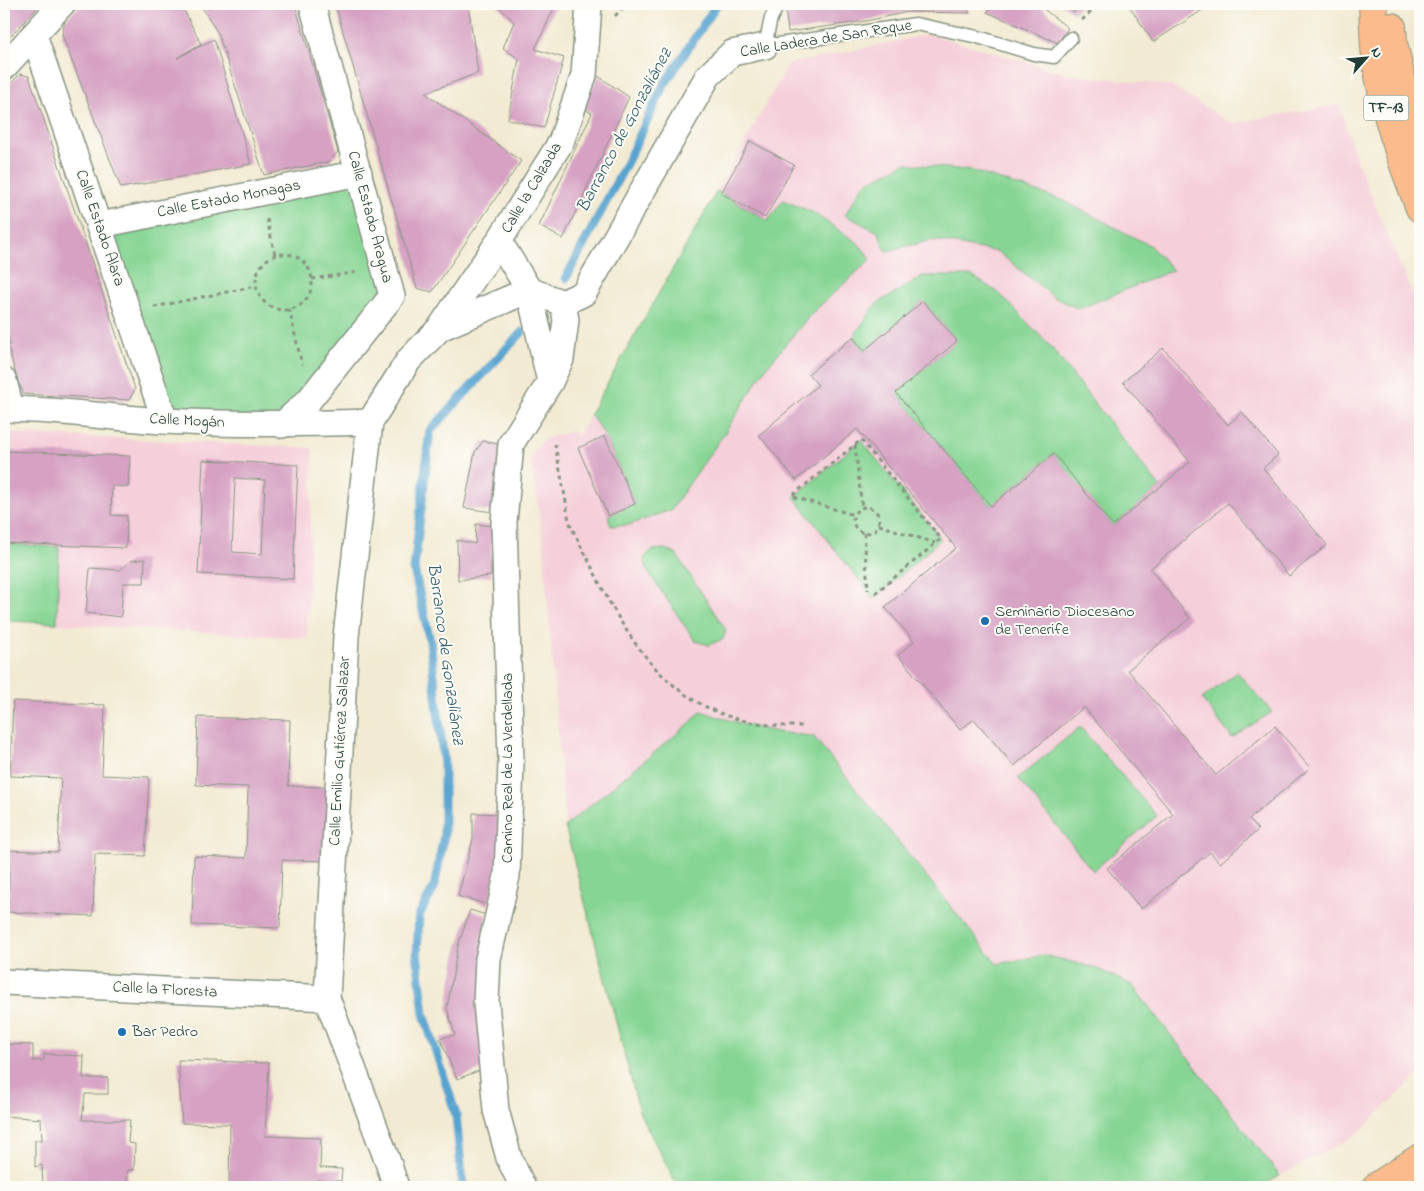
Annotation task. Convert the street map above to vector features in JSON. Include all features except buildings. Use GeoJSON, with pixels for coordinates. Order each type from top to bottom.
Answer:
{"type":"FeatureCollection","features":[{"type":"Feature","properties":{"kind":"main road","name":"TF-13"},"geometry":{"type":"LineString","coordinates":[[1373,4],[1376,57],[1387,110],[1403,164],[1420,208]]}},
{"type":"Feature","properties":{"kind":"main road"},"geometry":{"type":"LineString","coordinates":[[1391,4],[1392,43],[1412,128],[1420,151]]}},
{"type":"Feature","properties":{"kind":"main road"},"geometry":{"type":"LineString","coordinates":[[1376,1187],[1420,1158]]}},
{"type":"Feature","properties":{"kind":"street"},"geometry":{"type":"LineString","coordinates":[[4,67],[62,4]]}},
{"type":"Feature","properties":{"kind":"street","name":"Calle Estado Aragua"},"geometry":{"type":"LineString","coordinates":[[282,425],[309,400],[392,296],[312,4]]}},
{"type":"Feature","properties":{"kind":"street","name":"Calle la Calzada"},"geometry":{"type":"LineString","coordinates":[[440,328],[499,241],[561,142],[584,75],[589,4]]}},
{"type":"Feature","properties":{"kind":"street","name":"Calle Estado Alara"},"geometry":{"type":"LineString","coordinates":[[34,35],[165,421]]}},
{"type":"Feature","properties":{"kind":"street","name":"Calle Ladera de San Roque"},"geometry":{"type":"LineString","coordinates":[[563,303],[584,293],[708,76],[732,53],[765,46]]}},
{"type":"Feature","properties":{"kind":"street","name":"Calle Estado Monagas"},"geometry":{"type":"LineString","coordinates":[[100,225],[359,174]]}},
{"type":"Feature","properties":{"kind":"street"},"geometry":{"type":"LineString","coordinates":[[499,241],[529,290],[550,382]]}},
{"type":"Feature","properties":{"kind":"street"},"geometry":{"type":"LineString","coordinates":[[440,328],[529,290],[563,303]]}},
{"type":"Feature","properties":{"kind":"street","name":"Camino Real de La Verdellada"},"geometry":{"type":"LineString","coordinates":[[523,1187],[509,1158],[496,1110],[486,1002],[488,959],[507,876],[511,762],[504,522],[511,444],[550,382],[561,359],[566,320],[563,303]]}},
{"type":"Feature","properties":{"kind":"street","name":"Calle Emilio Gutiérrez Salazar"},"geometry":{"type":"LineString","coordinates":[[396,1187],[327,998],[346,637],[370,422],[408,361],[440,328]]}},
{"type":"Feature","properties":{"kind":"street"},"geometry":{"type":"LineString","coordinates":[[4,381],[7,409]]}},
{"type":"Feature","properties":{"kind":"street","name":"Calle Mogán"},"geometry":{"type":"LineString","coordinates":[[7,409],[165,421],[282,425],[370,422]]}},
{"type":"Feature","properties":{"kind":"street","name":"Calle la Floresta"},"geometry":{"type":"LineString","coordinates":[[4,982],[327,998]]}},
{"type":"Feature","properties":{"kind":"lane"},"geometry":{"type":"LineString","coordinates":[[765,46],[771,18],[779,4]]}},
{"type":"Feature","properties":{"kind":"lane","name":"Calle Ladera de San Roque"},"geometry":{"type":"LineString","coordinates":[[765,46],[916,24],[978,37],[1034,54],[1054,57],[1071,38]]}},
{"type":"Feature","properties":{"kind":"path"},"geometry":{"type":"LineString","coordinates":[[266,216],[275,255]]}},
{"type":"Feature","properties":{"kind":"path"},"geometry":{"type":"LineString","coordinates":[[286,253],[295,255],[303,260],[309,267],[312,279],[313,285],[305,302],[289,310],[271,307],[263,300],[256,286],[257,273],[261,264],[268,258],[286,253]]}},
{"type":"Feature","properties":{"kind":"path"},"geometry":{"type":"LineString","coordinates":[[312,279],[365,271]]}},
{"type":"Feature","properties":{"kind":"path"},"geometry":{"type":"LineString","coordinates":[[153,307],[256,286]]}},
{"type":"Feature","properties":{"kind":"path"},"geometry":{"type":"LineString","coordinates":[[289,310],[304,373]]}},
{"type":"Feature","properties":{"kind":"path"},"geometry":{"type":"LineString","coordinates":[[854,515],[793,496],[861,440],[941,539],[872,596]]}},
{"type":"Feature","properties":{"kind":"path"},"geometry":{"type":"LineString","coordinates":[[555,444],[570,522],[615,613],[627,633],[659,672],[687,696],[732,718],[762,724],[802,726]]}},
{"type":"Feature","properties":{"kind":"path"},"geometry":{"type":"LineString","coordinates":[[855,445],[862,508]]}},
{"type":"Feature","properties":{"kind":"path"},"geometry":{"type":"LineString","coordinates":[[868,507],[875,511],[879,518],[879,525],[871,532],[864,533],[855,528],[853,524],[856,511],[862,508],[868,507]]}},
{"type":"Feature","properties":{"kind":"path"},"geometry":{"type":"LineString","coordinates":[[879,525],[936,543]]}},
{"type":"Feature","properties":{"kind":"path"},"geometry":{"type":"LineString","coordinates":[[864,533],[868,590]]}},
{"type":"Feature","properties":{"kind":"shaded area","name":"Seminario Diocesano de Tenerife"},"geometry":{"type":"Polygon","coordinates":[[[930,34],[1068,74],[1171,86],[1231,123],[1339,105],[1358,165],[1420,311],[1420,1073],[1356,1135],[1259,1187],[678,1187],[640,1114],[565,826],[543,541],[531,456],[544,439],[573,431],[577,438],[789,64],[930,34]]]}},
{"type":"Feature","properties":{"kind":"shaded area"},"geometry":{"type":"Polygon","coordinates":[[[4,433],[313,448],[307,638],[4,621],[4,433]]]}},
{"type":"Feature","properties":{"kind":"green space"},"geometry":{"type":"Polygon","coordinates":[[[906,163],[973,171],[1062,200],[1149,245],[1173,270],[1079,309],[1055,298],[998,252],[933,240],[886,251],[878,232],[845,215],[864,184],[906,163]]]}},
{"type":"Feature","properties":{"kind":"green space"},"geometry":{"type":"Polygon","coordinates":[[[359,173],[392,296],[282,425],[165,421],[100,225],[359,173]]]}},
{"type":"Feature","properties":{"kind":"green space"},"geometry":{"type":"Polygon","coordinates":[[[717,191],[768,221],[783,200],[812,212],[858,243],[871,259],[811,314],[765,369],[724,434],[671,510],[629,525],[611,526],[608,516],[635,504],[605,436],[590,414],[717,191]]]}},
{"type":"Feature","properties":{"kind":"green space"},"geometry":{"type":"Polygon","coordinates":[[[923,276],[972,276],[999,293],[1050,346],[1160,487],[1113,526],[1053,454],[991,506],[896,393],[957,341],[923,301],[864,351],[853,337],[876,304],[923,276]]]}},
{"type":"Feature","properties":{"kind":"green space"},"geometry":{"type":"Polygon","coordinates":[[[861,440],[941,539],[874,599],[794,497],[861,440]]]}},
{"type":"Feature","properties":{"kind":"green space"},"geometry":{"type":"Polygon","coordinates":[[[4,544],[59,547],[57,623],[4,621],[4,544]]]}},
{"type":"Feature","properties":{"kind":"green space"},"geometry":{"type":"Polygon","coordinates":[[[665,549],[676,554],[726,630],[723,639],[709,645],[695,641],[647,570],[644,558],[652,550],[665,549]]]}},
{"type":"Feature","properties":{"kind":"green space"},"geometry":{"type":"Polygon","coordinates":[[[1237,672],[1272,712],[1232,738],[1202,699],[1237,672]]]}},
{"type":"Feature","properties":{"kind":"green space"},"geometry":{"type":"Polygon","coordinates":[[[701,711],[757,728],[813,736],[997,964],[1044,955],[1095,968],[1132,985],[1280,1176],[1259,1187],[678,1187],[640,1114],[565,826],[690,723],[701,711]]]}},
{"type":"Feature","properties":{"kind":"green space"},"geometry":{"type":"Polygon","coordinates":[[[1080,727],[1157,816],[1093,871],[1018,778],[1080,727]]]}},
{"type":"Feature","properties":{"kind":"waterway","name":"Barranco de Gonzaliánez"},"geometry":{"type":"LineString","coordinates":[[566,278],[626,164],[664,85],[717,4]]}},
{"type":"Feature","properties":{"kind":"waterway","name":"Barranco de Gonzaliánez"},"geometry":{"type":"LineString","coordinates":[[463,1187],[456,1115],[424,1014],[417,954],[419,915],[434,888],[444,835],[444,764],[430,642],[414,569],[430,431],[522,332]]}},
{"type":"Feature","properties":{"kind":"place","name":"Seminario Diocesano de Tenerife"},"geometry":{"type":"Point","coordinates":[985,621]}},
{"type":"Feature","properties":{"kind":"place","name":"Bar Pedro"},"geometry":{"type":"Point","coordinates":[122,1032]}}]}
